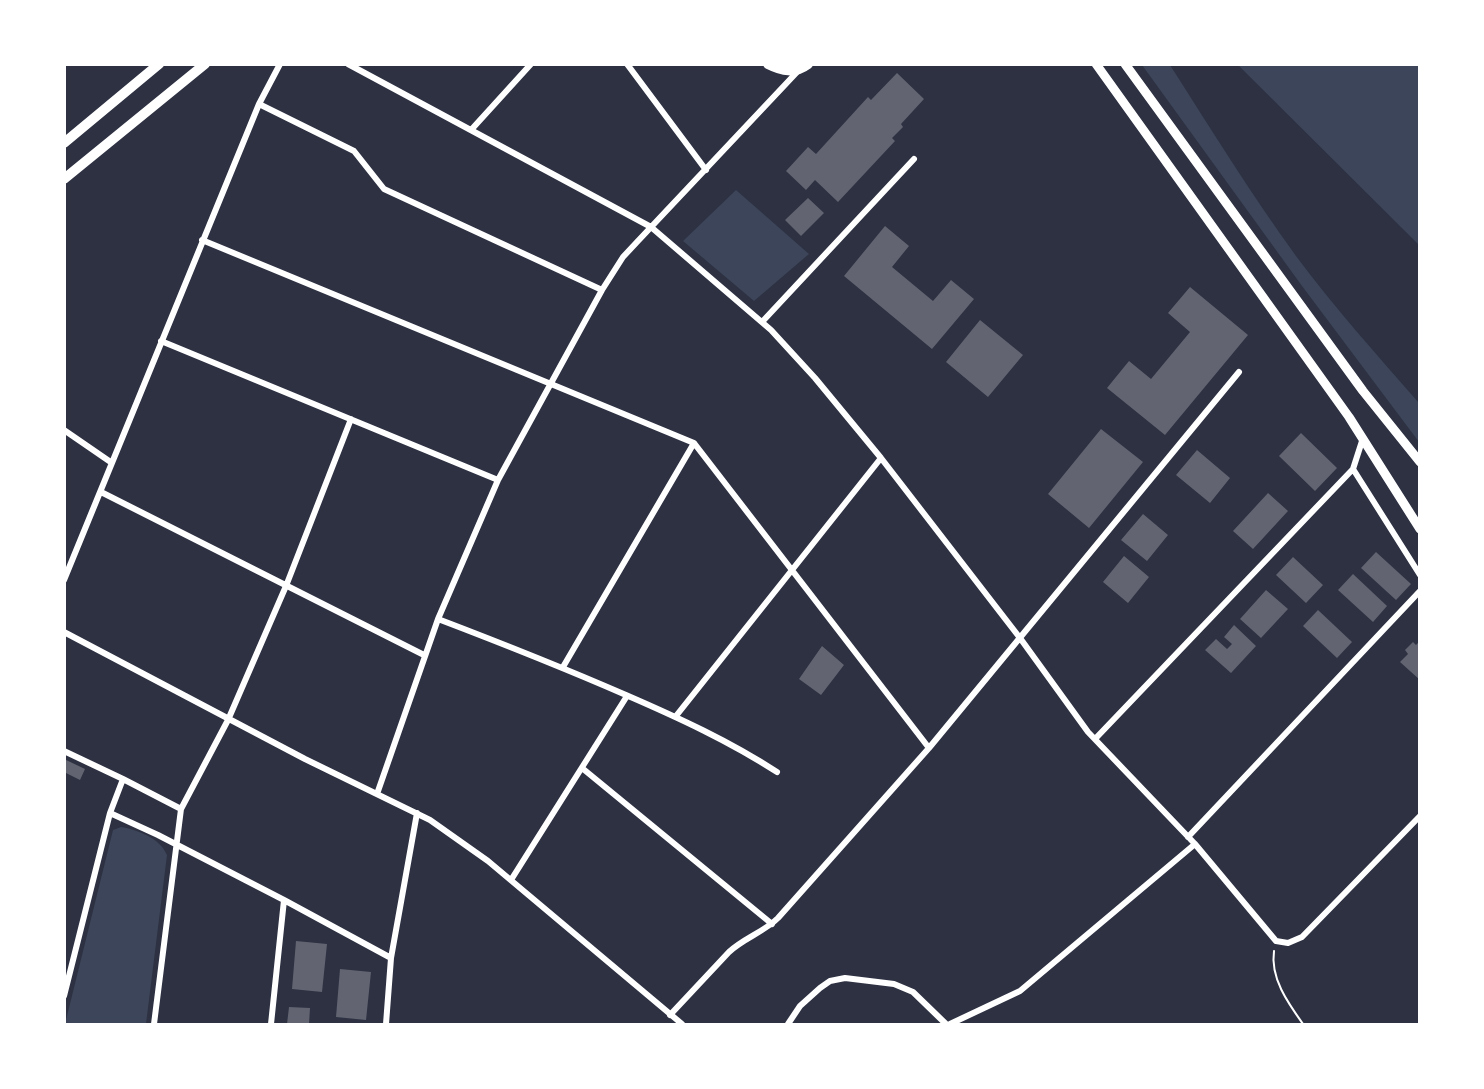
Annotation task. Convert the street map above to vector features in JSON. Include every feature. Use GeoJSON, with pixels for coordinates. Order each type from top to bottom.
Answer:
{"type":"FeatureCollection","features":[{"type":"Feature","properties":{"kind":"highway"},"geometry":{"type":"LineString","coordinates":[[64,143],[159,64]]}},
{"type":"Feature","properties":{"kind":"highway"},"geometry":{"type":"LineString","coordinates":[[64,179],[205,64]]}},
{"type":"Feature","properties":{"kind":"highway"},"geometry":{"type":"LineString","coordinates":[[768,64],[787,71],[804,68]]}},
{"type":"Feature","properties":{"kind":"main road"},"geometry":{"type":"LineString","coordinates":[[1096,64],[1363,438],[1419,529]]}},
{"type":"Feature","properties":{"kind":"main road"},"geometry":{"type":"LineString","coordinates":[[1125,64],[1363,391],[1419,462]]}},
{"type":"Feature","properties":{"kind":"street"},"geometry":{"type":"LineString","coordinates":[[64,579],[259,104],[280,64]]}},
{"type":"Feature","properties":{"kind":"street"},"geometry":{"type":"LineString","coordinates":[[348,64],[651,227],[762,322],[791,351],[881,458],[1095,739],[1195,844],[1276,941],[1288,943],[1302,938],[1419,816]]}},
{"type":"Feature","properties":{"kind":"street"},"geometry":{"type":"LineString","coordinates":[[471,130],[531,64]]}},
{"type":"Feature","properties":{"kind":"street"},"geometry":{"type":"LineString","coordinates":[[627,64],[706,170]]}},
{"type":"Feature","properties":{"kind":"street"},"geometry":{"type":"LineString","coordinates":[[377,794],[424,655],[498,480],[602,290],[623,257],[804,68]]}},
{"type":"Feature","properties":{"kind":"street"},"geometry":{"type":"LineString","coordinates":[[259,104],[354,151],[384,189],[602,290]]}},
{"type":"Feature","properties":{"kind":"street"},"geometry":{"type":"LineString","coordinates":[[762,322],[914,159]]}},
{"type":"Feature","properties":{"kind":"street"},"geometry":{"type":"LineString","coordinates":[[202,240],[694,443],[929,748]]}},
{"type":"Feature","properties":{"kind":"street"},"geometry":{"type":"LineString","coordinates":[[161,341],[498,480]]}},
{"type":"Feature","properties":{"kind":"street"},"geometry":{"type":"LineString","coordinates":[[670,1015],[739,943],[772,924],[929,748],[1239,372]]}},
{"type":"Feature","properties":{"kind":"street"},"geometry":{"type":"LineString","coordinates":[[154,1024],[181,809],[228,720],[286,586],[351,419]]}},
{"type":"Feature","properties":{"kind":"street"},"geometry":{"type":"LineString","coordinates":[[64,430],[112,463]]}},
{"type":"Feature","properties":{"kind":"street"},"geometry":{"type":"LineString","coordinates":[[1095,739],[1353,469],[1363,438]]}},
{"type":"Feature","properties":{"kind":"street"},"geometry":{"type":"LineString","coordinates":[[563,667],[694,443]]}},
{"type":"Feature","properties":{"kind":"street"},"geometry":{"type":"LineString","coordinates":[[676,716],[881,458]]}},
{"type":"Feature","properties":{"kind":"street"},"geometry":{"type":"LineString","coordinates":[[1353,469],[1419,575]]}},
{"type":"Feature","properties":{"kind":"street"},"geometry":{"type":"LineString","coordinates":[[101,492],[424,655]]}},
{"type":"Feature","properties":{"kind":"street"},"geometry":{"type":"LineString","coordinates":[[1188,837],[1419,591]]}},
{"type":"Feature","properties":{"kind":"street"},"geometry":{"type":"LineString","coordinates":[[438,619],[563,667],[676,716],[728,741],[777,772]]}},
{"type":"Feature","properties":{"kind":"street"},"geometry":{"type":"LineString","coordinates":[[64,632],[228,720],[417,813],[453,835],[511,880],[682,1024]]}},
{"type":"Feature","properties":{"kind":"street"},"geometry":{"type":"LineString","coordinates":[[511,880],[627,696]]}},
{"type":"Feature","properties":{"kind":"street"},"geometry":{"type":"LineString","coordinates":[[64,751],[181,809]]}},
{"type":"Feature","properties":{"kind":"street"},"geometry":{"type":"LineString","coordinates":[[582,768],[772,924]]}},
{"type":"Feature","properties":{"kind":"street"},"geometry":{"type":"LineString","coordinates":[[64,996],[110,813],[123,780]]}},
{"type":"Feature","properties":{"kind":"street"},"geometry":{"type":"LineString","coordinates":[[110,813],[284,900],[391,958]]}},
{"type":"Feature","properties":{"kind":"street"},"geometry":{"type":"LineString","coordinates":[[386,1024],[391,958],[417,813]]}},
{"type":"Feature","properties":{"kind":"street"},"geometry":{"type":"LineString","coordinates":[[788,1024],[800,1006],[820,988],[830,981],[845,978],[894,984],[913,992],[948,1024],[1020,991],[1195,844]]}},
{"type":"Feature","properties":{"kind":"street"},"geometry":{"type":"LineString","coordinates":[[271,1024],[284,900]]}},
{"type":"Feature","properties":{"kind":"path"},"geometry":{"type":"LineString","coordinates":[[1276,941],[1273,967],[1287,1000],[1303,1024]]}},
{"type":"Feature","properties":{"kind":"shaded area"},"geometry":{"type":"Polygon","coordinates":[[[1142,65],[1170,65],[1247,185],[1296,256],[1419,403],[1419,442],[1302,286],[1142,65]]]}},
{"type":"Feature","properties":{"kind":"shaded area"},"geometry":{"type":"Polygon","coordinates":[[[1238,65],[1419,65],[1419,245],[1238,65]]]}},
{"type":"Feature","properties":{"kind":"shaded area"},"geometry":{"type":"Polygon","coordinates":[[[736,190],[809,254],[754,301],[683,241],[736,190]]]}},
{"type":"Feature","properties":{"kind":"shaded area"},"geometry":{"type":"Polygon","coordinates":[[[121,827],[154,839],[167,855],[146,1024],[65,1024],[113,830],[121,827]]]}},
{"type":"Feature","properties":{"kind":"building"},"geometry":{"type":"Polygon","coordinates":[[[897,73],[924,99],[901,124],[903,127],[892,138],[895,141],[838,202],[815,180],[806,190],[786,171],[808,147],[816,154],[868,97],[871,100],[897,73]]]}},
{"type":"Feature","properties":{"kind":"building"},"geometry":{"type":"Polygon","coordinates":[[[808,198],[824,213],[801,236],[785,220],[808,198]]]}},
{"type":"Feature","properties":{"kind":"building"},"geometry":{"type":"Polygon","coordinates":[[[885,226],[909,246],[892,267],[933,301],[951,280],[974,299],[932,349],[844,276],[885,226]]]}},
{"type":"Feature","properties":{"kind":"building"},"geometry":{"type":"Polygon","coordinates":[[[1190,287],[1248,335],[1165,435],[1107,388],[1129,361],[1151,379],[1190,332],[1168,313],[1190,287]]]}},
{"type":"Feature","properties":{"kind":"building"},"geometry":{"type":"Polygon","coordinates":[[[980,320],[1023,355],[988,397],[946,362],[980,320]]]}},
{"type":"Feature","properties":{"kind":"building"},"geometry":{"type":"Polygon","coordinates":[[[1101,429],[1143,462],[1089,528],[1048,494],[1101,429]]]}},
{"type":"Feature","properties":{"kind":"building"},"geometry":{"type":"Polygon","coordinates":[[[1301,433],[1337,468],[1315,491],[1279,456],[1301,433]]]}},
{"type":"Feature","properties":{"kind":"building"},"geometry":{"type":"Polygon","coordinates":[[[1197,450],[1230,478],[1210,503],[1176,475],[1197,450]]]}},
{"type":"Feature","properties":{"kind":"building"},"geometry":{"type":"Polygon","coordinates":[[[1268,493],[1288,511],[1253,549],[1233,531],[1268,493]]]}},
{"type":"Feature","properties":{"kind":"building"},"geometry":{"type":"Polygon","coordinates":[[[1143,514],[1168,535],[1147,561],[1121,540],[1143,514]]]}},
{"type":"Feature","properties":{"kind":"building"},"geometry":{"type":"Polygon","coordinates":[[[1376,552],[1411,584],[1396,600],[1361,568],[1376,552]]]}},
{"type":"Feature","properties":{"kind":"building"},"geometry":{"type":"Polygon","coordinates":[[[1124,556],[1149,577],[1128,603],[1103,582],[1124,556]]]}},
{"type":"Feature","properties":{"kind":"building"},"geometry":{"type":"Polygon","coordinates":[[[1293,557],[1323,585],[1306,603],[1276,575],[1293,557]]]}},
{"type":"Feature","properties":{"kind":"building"},"geometry":{"type":"Polygon","coordinates":[[[1353,574],[1387,606],[1373,622],[1338,590],[1353,574]]]}},
{"type":"Feature","properties":{"kind":"building"},"geometry":{"type":"Polygon","coordinates":[[[1266,590],[1288,609],[1261,638],[1240,619],[1266,590]]]}},
{"type":"Feature","properties":{"kind":"building"},"geometry":{"type":"Polygon","coordinates":[[[1318,610],[1352,642],[1337,658],[1303,626],[1318,610]]]}},
{"type":"Feature","properties":{"kind":"building"},"geometry":{"type":"Polygon","coordinates":[[[1234,625],[1256,646],[1231,673],[1205,650],[1216,639],[1227,649],[1232,644],[1224,637],[1234,625]]]}},
{"type":"Feature","properties":{"kind":"building"},"geometry":{"type":"Polygon","coordinates":[[[1420,641],[1420,680],[1400,662],[1408,654],[1405,650],[1413,642],[1416,645],[1420,641]]]}},
{"type":"Feature","properties":{"kind":"building"},"geometry":{"type":"Polygon","coordinates":[[[822,646],[844,665],[821,695],[799,679],[822,646]]]}},
{"type":"Feature","properties":{"kind":"building"},"geometry":{"type":"Polygon","coordinates":[[[64,759],[85,769],[80,780],[64,772],[64,759]]]}},
{"type":"Feature","properties":{"kind":"building"},"geometry":{"type":"Polygon","coordinates":[[[296,941],[327,944],[322,992],[292,989],[296,941]]]}},
{"type":"Feature","properties":{"kind":"building"},"geometry":{"type":"Polygon","coordinates":[[[340,969],[371,972],[366,1020],[336,1017],[340,969]]]}},
{"type":"Feature","properties":{"kind":"building"},"geometry":{"type":"Polygon","coordinates":[[[289,1007],[310,1008],[309,1024],[287,1024],[289,1007]]]}}]}
